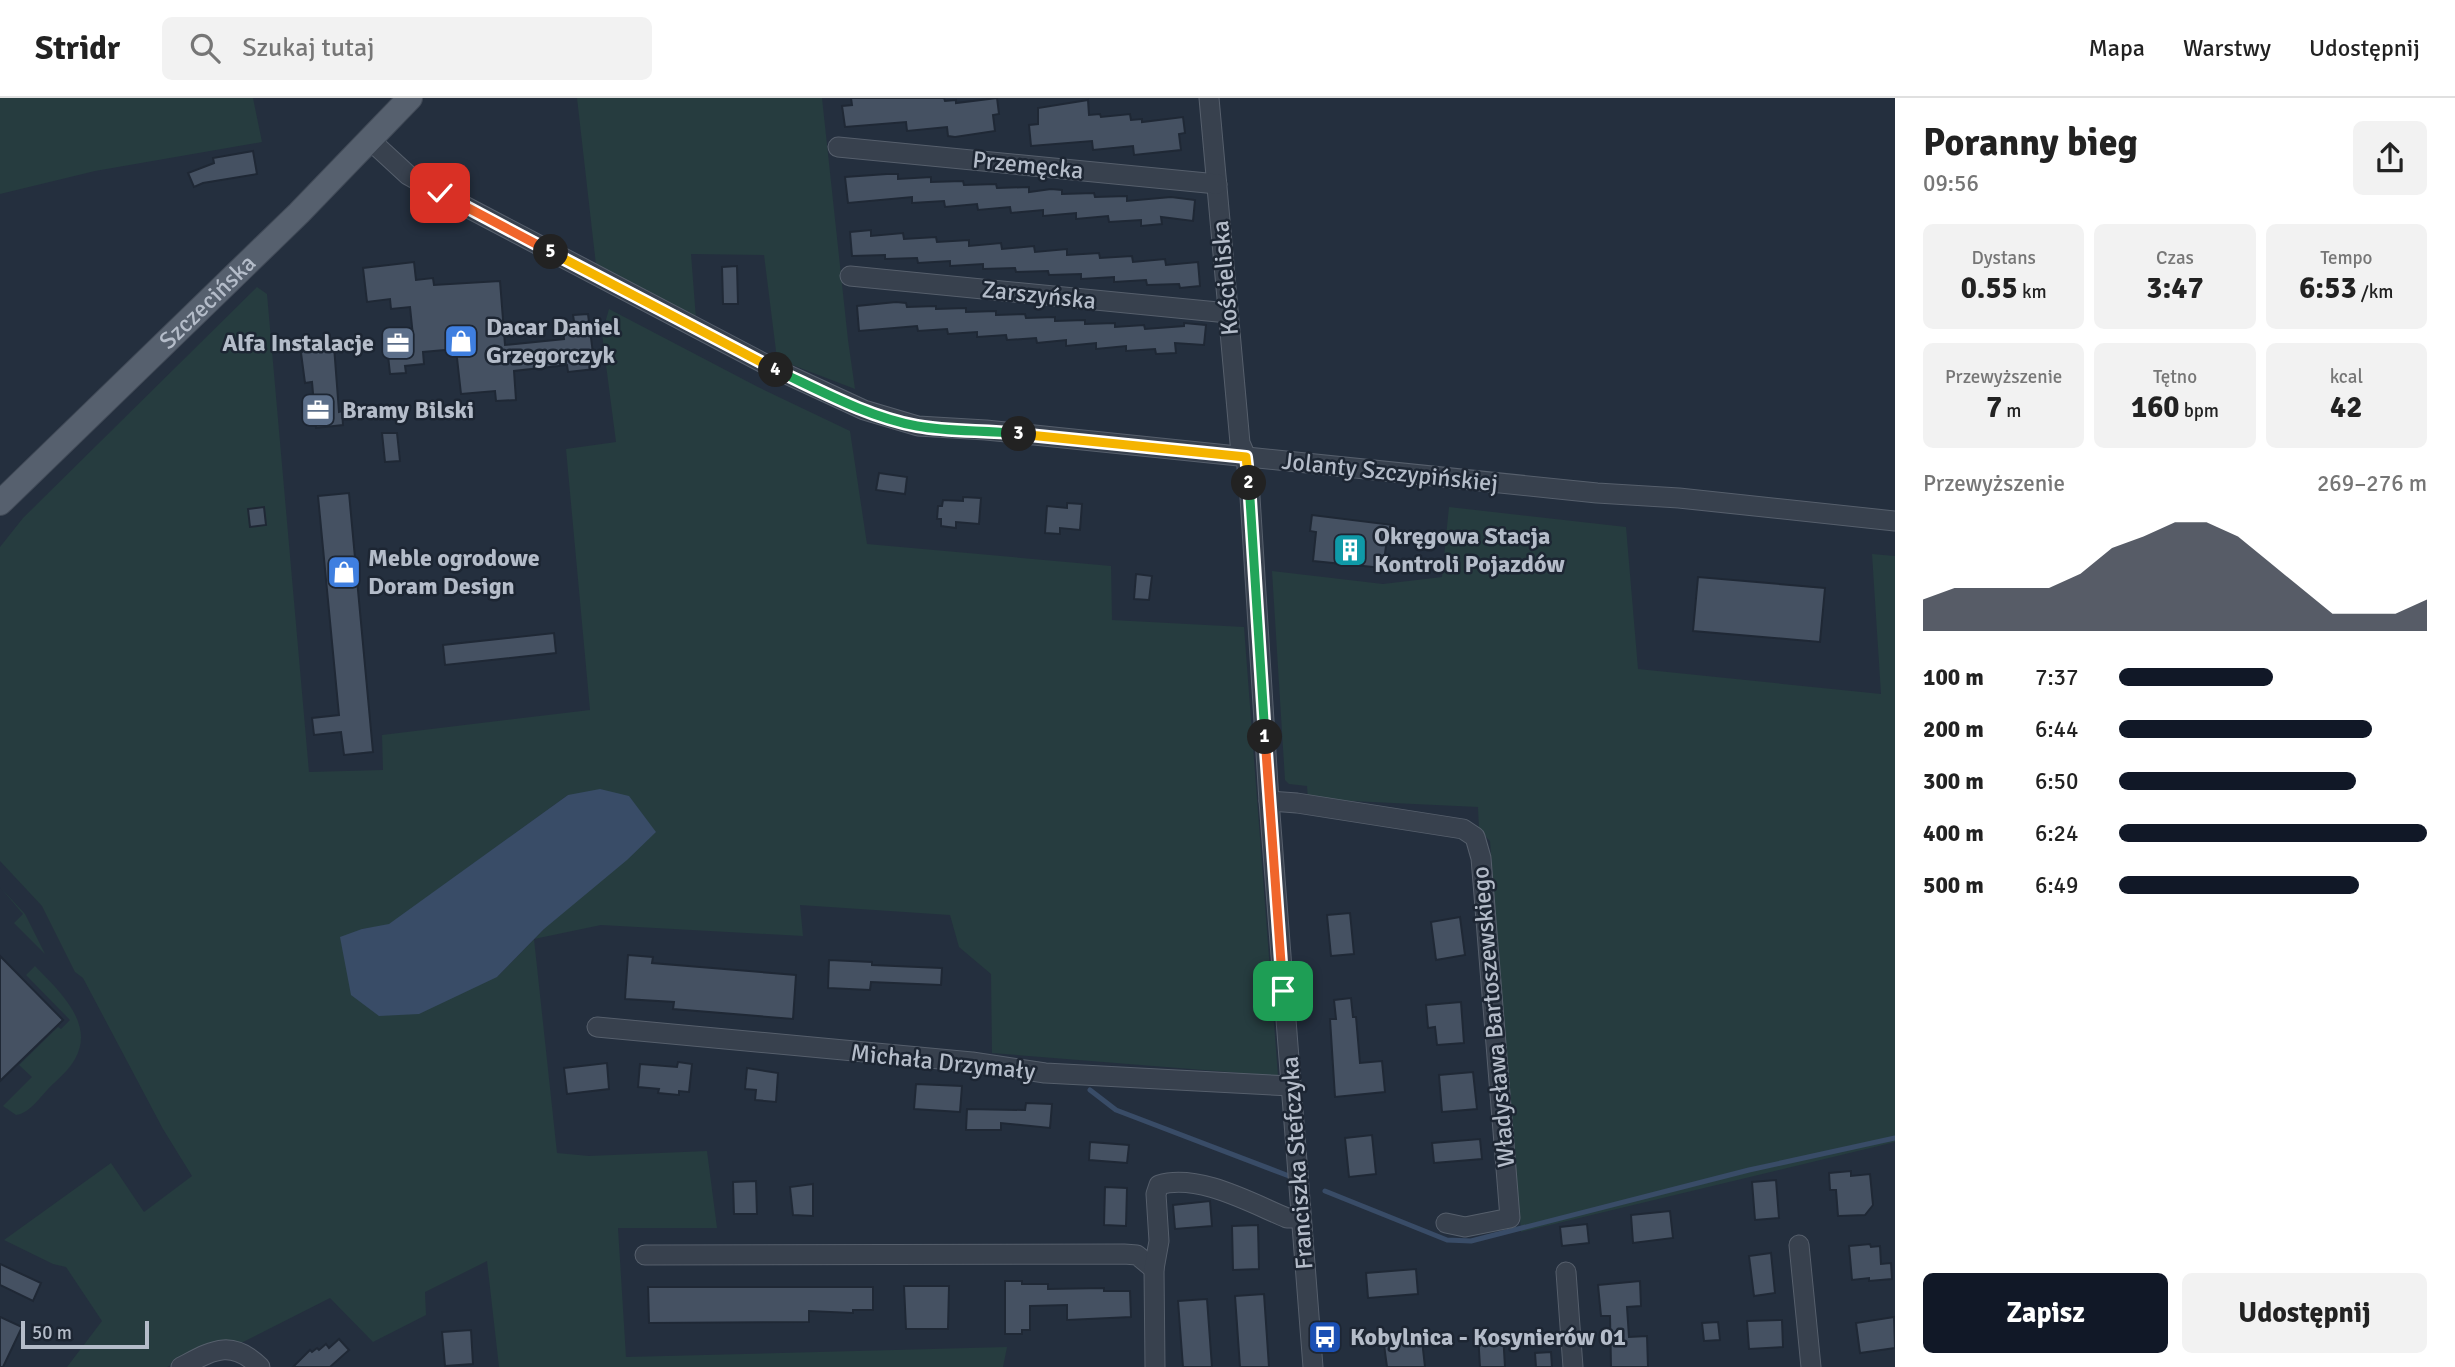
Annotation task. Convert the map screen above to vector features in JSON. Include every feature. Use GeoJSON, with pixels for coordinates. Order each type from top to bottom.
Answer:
{"type":"FeatureCollection","features":[{"type":"Feature","properties":{"kind":"main road","name":"Szczecińska"},"geometry":{"type":"LineString","coordinates":[[0,503],[299,213],[410,98]]}},
{"type":"Feature","properties":{"kind":"street","name":"Kościeliska"},"geometry":{"type":"LineString","coordinates":[[1209,98],[1240,443],[1246,457]]}},
{"type":"Feature","properties":{"kind":"street","name":"Jolanty Szczypińskiej"},"geometry":{"type":"LineString","coordinates":[[370,140],[408,175],[771,367],[882,416],[918,426],[986,430],[1544,488],[1679,498],[1895,521]]}},
{"type":"Feature","properties":{"kind":"street","name":"Przemęcka"},"geometry":{"type":"LineString","coordinates":[[838,146],[1217,184]]}},
{"type":"Feature","properties":{"kind":"street","name":"Zarszyńska"},"geometry":{"type":"LineString","coordinates":[[850,276],[1228,313]]}},
{"type":"Feature","properties":{"kind":"street","name":"Franciszka Stefczyka"},"geometry":{"type":"LineString","coordinates":[[1246,457],[1269,802],[1313,1367]]}},
{"type":"Feature","properties":{"kind":"street","name":"Władysława Bartoszewskiego"},"geometry":{"type":"LineString","coordinates":[[1269,802],[1297,803],[1463,829],[1475,838],[1481,858],[1510,1218],[1465,1227],[1446,1223]]}},
{"type":"Feature","properties":{"kind":"street","name":"Michała Drzymały"},"geometry":{"type":"LineString","coordinates":[[597,1027],[972,1062],[1045,1073],[1291,1086]]}},
{"type":"Feature","properties":{"kind":"street"},"geometry":{"type":"LineString","coordinates":[[1156,1367],[1154,1269],[1159,1241],[1156,1194],[1159,1185],[1168,1182],[1199,1184],[1287,1218],[1301,1218]]}},
{"type":"Feature","properties":{"kind":"street"},"geometry":{"type":"LineString","coordinates":[[1799,1245],[1811,1367]]}},
{"type":"Feature","properties":{"kind":"street"},"geometry":{"type":"LineString","coordinates":[[645,1255],[1124,1254],[1137,1255],[1154,1269]]}},
{"type":"Feature","properties":{"kind":"street"},"geometry":{"type":"LineString","coordinates":[[1566,1272],[1573,1367]]}},
{"type":"Feature","properties":{"kind":"street"},"geometry":{"type":"LineString","coordinates":[[181,1367],[214,1350],[237,1351],[250,1357],[260,1367]]}},
{"type":"Feature","properties":{"kind":"green space"},"geometry":{"type":"Polygon","coordinates":[[[0,98],[253,98],[262,142],[95,171],[0,194],[0,98]]]}},
{"type":"Feature","properties":{"kind":"green space"},"geometry":{"type":"Polygon","coordinates":[[[577,98],[822,98],[855,389],[777,359],[764,255],[691,254],[696,319],[596,265],[577,98]]]}},
{"type":"Feature","properties":{"kind":"green space"},"geometry":{"type":"Polygon","coordinates":[[[257,287],[267,294],[309,772],[383,770],[382,735],[590,710],[566,449],[616,442],[602,334],[609,309],[758,387],[850,431],[867,544],[1111,566],[1112,620],[1244,627],[1278,1076],[992,1053],[991,974],[959,947],[950,915],[800,905],[803,936],[601,925],[534,939],[557,1153],[589,1156],[707,1151],[717,1228],[618,1228],[626,1357],[1007,1347],[1003,1367],[499,1367],[487,1261],[425,1292],[426,1315],[373,1342],[330,1298],[243,1342],[213,1344],[167,1367],[67,1367],[102,1321],[66,1267],[53,1264],[4,1240],[111,1163],[144,1212],[192,1176],[163,1129],[83,978],[75,972],[42,906],[0,861],[0,547],[23,518],[257,287]],[[568,795],[389,925],[362,929],[497,977],[544,929],[568,795]]]}},
{"type":"Feature","properties":{"kind":"green space"},"geometry":{"type":"Polygon","coordinates":[[[1449,507],[1626,527],[1638,669],[1881,694],[1872,554],[1895,556],[1895,1142],[1521,1232],[1490,841],[1479,830],[1478,807],[1308,799],[1307,786],[1289,784],[1285,780],[1272,571],[1383,584],[1442,577],[1449,507]]]}},
{"type":"Feature","properties":{"kind":"green space"},"geometry":{"type":"Polygon","coordinates":[[[0,887],[25,914],[45,954],[14,923],[23,914],[0,887]]]}},
{"type":"Feature","properties":{"kind":"green space"},"geometry":{"type":"Polygon","coordinates":[[[35,966],[71,1008],[81,1033],[80,1046],[67,1071],[30,1108],[16,1115],[3,1106],[32,1077],[19,1065],[58,1027],[61,1029],[70,1020],[26,975],[35,966]]]}},
{"type":"Feature","properties":{"kind":"water"},"geometry":{"type":"Polygon","coordinates":[[[600,789],[629,796],[656,832],[627,860],[544,929],[497,977],[419,1014],[379,1016],[351,995],[340,937],[389,924],[568,795],[600,789]]]}},
{"type":"Feature","properties":{"kind":"building"},"geometry":{"type":"Polygon","coordinates":[[[851,98],[944,98],[945,101],[956,100],[956,103],[997,98],[999,114],[993,115],[995,131],[955,137],[948,136],[947,127],[907,131],[906,122],[845,127],[842,106],[852,105],[851,98]]]}},
{"type":"Feature","properties":{"kind":"building"},"geometry":{"type":"Polygon","coordinates":[[[1088,100],[1089,115],[1100,114],[1101,117],[1130,114],[1131,120],[1142,119],[1142,122],[1183,117],[1185,133],[1179,134],[1181,150],[1134,155],[1133,146],[1093,150],[1092,141],[1031,146],[1029,125],[1038,124],[1038,108],[1088,100]]]}},
{"type":"Feature","properties":{"kind":"building"},"geometry":{"type":"Polygon","coordinates":[[[253,151],[257,174],[194,187],[188,173],[214,163],[213,158],[253,151]]]}},
{"type":"Feature","properties":{"kind":"building"},"geometry":{"type":"Polygon","coordinates":[[[898,174],[898,179],[931,177],[931,182],[996,184],[997,188],[1029,187],[1029,192],[1051,189],[1062,190],[1062,194],[1127,196],[1127,201],[1171,197],[1195,200],[1193,221],[1161,217],[1162,224],[1141,226],[1141,220],[1109,222],[1108,216],[1076,219],[1076,213],[1043,216],[1043,210],[1011,213],[1010,207],[978,210],[977,204],[945,207],[944,201],[912,203],[912,197],[848,203],[845,177],[898,174]]]}},
{"type":"Feature","properties":{"kind":"building"},"geometry":{"type":"Polygon","coordinates":[[[871,230],[871,236],[903,233],[904,239],[936,237],[937,242],[969,240],[969,246],[1001,243],[1002,249],[1034,246],[1035,252],[1067,249],[1067,255],[1099,253],[1100,258],[1132,256],[1133,262],[1165,259],[1166,265],[1198,262],[1200,286],[1180,288],[1179,284],[1147,285],[1146,280],[1114,282],[1114,277],[1081,279],[1081,274],[1016,272],[1015,268],[983,269],[983,264],[950,266],[950,261],[918,263],[917,258],[885,259],[885,255],[852,256],[850,232],[871,230]]]}},
{"type":"Feature","properties":{"kind":"building"},"geometry":{"type":"Polygon","coordinates":[[[414,262],[416,280],[433,278],[434,285],[500,281],[505,345],[564,339],[563,329],[575,328],[573,315],[588,314],[595,369],[568,372],[567,365],[514,371],[516,400],[496,401],[495,391],[461,394],[456,349],[423,352],[424,364],[405,366],[406,373],[390,374],[387,346],[393,345],[392,338],[413,336],[410,307],[391,309],[390,299],[367,302],[363,268],[414,262]]]}},
{"type":"Feature","properties":{"kind":"building"},"geometry":{"type":"Polygon","coordinates":[[[737,266],[738,304],[723,304],[722,267],[737,266]]]}},
{"type":"Feature","properties":{"kind":"building"},"geometry":{"type":"Polygon","coordinates":[[[906,303],[907,307],[966,308],[966,312],[996,311],[996,315],[1055,317],[1055,321],[1115,323],[1115,327],[1144,325],[1145,329],[1184,326],[1184,323],[1206,325],[1204,345],[1175,343],[1176,353],[1156,354],[1155,349],[1126,351],[1126,346],[1096,349],[1096,343],[1066,346],[1066,340],[1037,343],[1036,338],[1007,340],[1006,335],[977,337],[977,332],[948,334],[947,329],[918,331],[917,326],[859,331],[857,306],[906,303]]]}},
{"type":"Feature","properties":{"kind":"building"},"geometry":{"type":"Polygon","coordinates":[[[334,346],[339,412],[342,411],[343,425],[316,428],[312,382],[305,383],[301,353],[305,349],[334,346]]]}},
{"type":"Feature","properties":{"kind":"building"},"geometry":{"type":"Polygon","coordinates":[[[382,433],[397,433],[400,461],[385,462],[382,433]]]}},
{"type":"Feature","properties":{"kind":"building"},"geometry":{"type":"Polygon","coordinates":[[[879,473],[907,477],[905,494],[876,490],[879,473]]]}},
{"type":"Feature","properties":{"kind":"building"},"geometry":{"type":"Polygon","coordinates":[[[349,493],[373,752],[344,755],[341,732],[314,735],[312,718],[339,715],[318,496],[349,493]]]}},
{"type":"Feature","properties":{"kind":"building"},"geometry":{"type":"Polygon","coordinates":[[[963,497],[981,498],[979,524],[956,522],[956,528],[941,526],[941,519],[937,519],[938,506],[942,506],[943,500],[963,501],[963,497]]]}},
{"type":"Feature","properties":{"kind":"building"},"geometry":{"type":"Polygon","coordinates":[[[1067,503],[1082,504],[1080,530],[1060,528],[1060,534],[1045,533],[1047,506],[1067,508],[1067,503]]]}},
{"type":"Feature","properties":{"kind":"building"},"geometry":{"type":"Polygon","coordinates":[[[264,507],[266,525],[250,527],[248,509],[264,507]]]}},
{"type":"Feature","properties":{"kind":"building","name":"Okręgowa Stacja Kontroli Pojazdów"},"geometry":{"type":"Polygon","coordinates":[[[1312,515],[1393,525],[1391,540],[1387,539],[1383,568],[1313,561],[1316,532],[1310,531],[1312,515]]]}},
{"type":"Feature","properties":{"kind":"building"},"geometry":{"type":"Polygon","coordinates":[[[1136,574],[1152,576],[1149,600],[1134,599],[1136,574]]]}},
{"type":"Feature","properties":{"kind":"building"},"geometry":{"type":"Polygon","coordinates":[[[1698,577],[1825,588],[1820,642],[1693,631],[1698,577]]]}},
{"type":"Feature","properties":{"kind":"building"},"geometry":{"type":"Polygon","coordinates":[[[554,633],[556,653],[445,665],[443,645],[554,633]]]}},
{"type":"Feature","properties":{"kind":"building"},"geometry":{"type":"Polygon","coordinates":[[[1350,913],[1354,954],[1331,956],[1327,915],[1350,913]]]}},
{"type":"Feature","properties":{"kind":"building"},"geometry":{"type":"Polygon","coordinates":[[[1460,917],[1465,955],[1436,960],[1431,922],[1460,917]]]}},
{"type":"Feature","properties":{"kind":"building"},"geometry":{"type":"Polygon","coordinates":[[[628,955],[653,957],[652,963],[796,975],[793,1019],[673,1009],[674,1002],[625,999],[628,955]]]}},
{"type":"Feature","properties":{"kind":"building"},"geometry":{"type":"Polygon","coordinates":[[[0,956],[63,1020],[0,1081],[0,956]]]}},
{"type":"Feature","properties":{"kind":"building"},"geometry":{"type":"Polygon","coordinates":[[[829,960],[942,968],[941,985],[871,982],[870,990],[828,988],[829,960]]]}},
{"type":"Feature","properties":{"kind":"building"},"geometry":{"type":"Polygon","coordinates":[[[1351,998],[1353,1017],[1356,1017],[1360,1063],[1382,1061],[1385,1092],[1335,1097],[1330,1019],[1336,1019],[1334,1000],[1351,998]]]}},
{"type":"Feature","properties":{"kind":"building"},"geometry":{"type":"Polygon","coordinates":[[[1461,1002],[1464,1043],[1437,1045],[1435,1027],[1428,1028],[1426,1005],[1461,1002]]]}},
{"type":"Feature","properties":{"kind":"building"},"geometry":{"type":"Polygon","coordinates":[[[678,1062],[692,1064],[689,1092],[679,1091],[679,1095],[658,1093],[659,1089],[638,1087],[640,1064],[677,1067],[678,1062]]]}},
{"type":"Feature","properties":{"kind":"building"},"geometry":{"type":"Polygon","coordinates":[[[607,1063],[609,1089],[567,1094],[564,1068],[607,1063]]]}},
{"type":"Feature","properties":{"kind":"building"},"geometry":{"type":"Polygon","coordinates":[[[747,1068],[778,1073],[776,1102],[755,1100],[756,1090],[745,1089],[747,1068]]]}},
{"type":"Feature","properties":{"kind":"building"},"geometry":{"type":"Polygon","coordinates":[[[1473,1072],[1477,1109],[1442,1112],[1439,1075],[1473,1072]]]}},
{"type":"Feature","properties":{"kind":"building"},"geometry":{"type":"Polygon","coordinates":[[[916,1084],[962,1086],[960,1112],[914,1109],[916,1084]]]}},
{"type":"Feature","properties":{"kind":"building"},"geometry":{"type":"Polygon","coordinates":[[[1026,1103],[1052,1104],[1050,1128],[1001,1123],[1001,1130],[966,1130],[967,1109],[1025,1110],[1026,1103]]]}},
{"type":"Feature","properties":{"kind":"building"},"geometry":{"type":"Polygon","coordinates":[[[1372,1135],[1376,1174],[1349,1177],[1345,1138],[1372,1135]]]}},
{"type":"Feature","properties":{"kind":"building"},"geometry":{"type":"Polygon","coordinates":[[[1480,1139],[1482,1159],[1434,1163],[1432,1143],[1480,1139]]]}},
{"type":"Feature","properties":{"kind":"building"},"geometry":{"type":"Polygon","coordinates":[[[1090,1142],[1129,1145],[1127,1163],[1089,1160],[1090,1142]]]}},
{"type":"Feature","properties":{"kind":"building"},"geometry":{"type":"Polygon","coordinates":[[[1851,1171],[1851,1176],[1870,1174],[1873,1205],[1865,1215],[1838,1216],[1836,1190],[1830,1190],[1829,1173],[1851,1171]]]}},
{"type":"Feature","properties":{"kind":"building"},"geometry":{"type":"Polygon","coordinates":[[[1776,1180],[1779,1218],[1755,1220],[1752,1182],[1776,1180]]]}},
{"type":"Feature","properties":{"kind":"building"},"geometry":{"type":"Polygon","coordinates":[[[756,1181],[757,1214],[734,1214],[733,1182],[756,1181]]]}},
{"type":"Feature","properties":{"kind":"building"},"geometry":{"type":"Polygon","coordinates":[[[813,1184],[813,1216],[793,1215],[790,1187],[813,1184]]]}},
{"type":"Feature","properties":{"kind":"building"},"geometry":{"type":"Polygon","coordinates":[[[1105,1187],[1127,1188],[1126,1226],[1104,1225],[1105,1187]]]}},
{"type":"Feature","properties":{"kind":"building"},"geometry":{"type":"Polygon","coordinates":[[[1210,1201],[1212,1226],[1175,1229],[1173,1205],[1210,1201]]]}},
{"type":"Feature","properties":{"kind":"building"},"geometry":{"type":"Polygon","coordinates":[[[1670,1211],[1673,1238],[1633,1243],[1631,1215],[1670,1211]]]}},
{"type":"Feature","properties":{"kind":"building"},"geometry":{"type":"Polygon","coordinates":[[[1587,1224],[1589,1243],[1562,1246],[1560,1227],[1587,1224]]]}},
{"type":"Feature","properties":{"kind":"building"},"geometry":{"type":"Polygon","coordinates":[[[1258,1225],[1259,1269],[1233,1270],[1232,1226],[1258,1225]]]}},
{"type":"Feature","properties":{"kind":"building"},"geometry":{"type":"Polygon","coordinates":[[[1870,1244],[1871,1247],[1880,1246],[1881,1264],[1891,1263],[1892,1279],[1852,1280],[1849,1246],[1870,1244]]]}},
{"type":"Feature","properties":{"kind":"building"},"geometry":{"type":"Polygon","coordinates":[[[1771,1253],[1775,1293],[1754,1296],[1749,1256],[1771,1253]]]}},
{"type":"Feature","properties":{"kind":"building"},"geometry":{"type":"Polygon","coordinates":[[[0,1264],[41,1283],[33,1301],[0,1285],[0,1264]]]}},
{"type":"Feature","properties":{"kind":"building"},"geometry":{"type":"Polygon","coordinates":[[[1416,1269],[1418,1294],[1368,1298],[1366,1273],[1416,1269]]]}},
{"type":"Feature","properties":{"kind":"building"},"geometry":{"type":"Polygon","coordinates":[[[1005,1281],[1048,1284],[1048,1289],[1104,1288],[1104,1291],[1130,1291],[1131,1317],[1067,1320],[1067,1305],[1030,1306],[1030,1330],[1022,1330],[1022,1334],[1005,1334],[1005,1281]]]}},
{"type":"Feature","properties":{"kind":"building"},"geometry":{"type":"Polygon","coordinates":[[[1640,1281],[1641,1306],[1627,1307],[1629,1337],[1647,1336],[1648,1367],[1611,1367],[1610,1316],[1601,1316],[1598,1285],[1640,1281]]]}},
{"type":"Feature","properties":{"kind":"building"},"geometry":{"type":"Polygon","coordinates":[[[904,1286],[949,1286],[948,1329],[906,1329],[904,1286]]]}},
{"type":"Feature","properties":{"kind":"building"},"geometry":{"type":"Polygon","coordinates":[[[648,1287],[873,1287],[873,1310],[853,1310],[853,1313],[809,1311],[809,1322],[649,1323],[648,1287]]]}},
{"type":"Feature","properties":{"kind":"building"},"geometry":{"type":"Polygon","coordinates":[[[1264,1294],[1269,1367],[1240,1367],[1235,1296],[1264,1294]]]}},
{"type":"Feature","properties":{"kind":"building"},"geometry":{"type":"Polygon","coordinates":[[[1207,1299],[1212,1367],[1183,1367],[1178,1301],[1207,1299]]]}},
{"type":"Feature","properties":{"kind":"building"},"geometry":{"type":"Polygon","coordinates":[[[0,1317],[22,1327],[3,1367],[0,1367],[0,1317]]]}},
{"type":"Feature","properties":{"kind":"building"},"geometry":{"type":"Polygon","coordinates":[[[1894,1317],[1895,1348],[1860,1353],[1856,1323],[1894,1317]]]}},
{"type":"Feature","properties":{"kind":"building"},"geometry":{"type":"Polygon","coordinates":[[[1782,1320],[1783,1347],[1749,1349],[1747,1321],[1782,1320]]]}},
{"type":"Feature","properties":{"kind":"building"},"geometry":{"type":"Polygon","coordinates":[[[1718,1322],[1720,1340],[1704,1341],[1702,1323],[1718,1322]]]}},
{"type":"Feature","properties":{"kind":"building"},"geometry":{"type":"Polygon","coordinates":[[[471,1330],[473,1364],[445,1366],[442,1332],[471,1330]]]}},
{"type":"Feature","properties":{"kind":"building"},"geometry":{"type":"Polygon","coordinates":[[[1503,1333],[1505,1367],[1480,1367],[1478,1334],[1503,1333]]]}},
{"type":"Feature","properties":{"kind":"building"},"geometry":{"type":"Polygon","coordinates":[[[339,1339],[349,1350],[330,1367],[293,1367],[310,1350],[319,1350],[326,1344],[329,1348],[339,1339]]]}},
{"type":"Feature","properties":{"kind":"building"},"geometry":{"type":"Polygon","coordinates":[[[1422,1340],[1425,1367],[1387,1367],[1384,1345],[1422,1340]]]}},
{"type":"Feature","properties":{"kind":"building"},"geometry":{"type":"Polygon","coordinates":[[[1551,1352],[1552,1367],[1536,1367],[1535,1353],[1551,1352]]]}},
{"type":"Feature","properties":{"kind":"waterway"},"geometry":{"type":"LineString","coordinates":[[1090,1090],[1116,1110],[1289,1176]]}},
{"type":"Feature","properties":{"kind":"waterway"},"geometry":{"type":"LineString","coordinates":[[1325,1191],[1447,1240],[1471,1241],[1749,1170],[1895,1138]]}},
{"type":"Feature","properties":{"kind":"place","name":"Dacar Daniel Grzegorczyk"},"geometry":{"type":"Point","coordinates":[461,341]}},
{"type":"Feature","properties":{"kind":"place","name":"Alfa Instalacje"},"geometry":{"type":"Point","coordinates":[398,343]}},
{"type":"Feature","properties":{"kind":"place","name":"Bramy Bilski"},"geometry":{"type":"Point","coordinates":[318,410]}},
{"type":"Feature","properties":{"kind":"place","name":"Okręgowa Stacja Kontroli Pojazdów"},"geometry":{"type":"Point","coordinates":[1350,550]}},
{"type":"Feature","properties":{"kind":"place","name":"Meble ogrodowe Doram Design"},"geometry":{"type":"Point","coordinates":[344,572]}},
{"type":"Feature","properties":{"kind":"place","name":"Kobylnica - Kosynierów 01"},"geometry":{"type":"Point","coordinates":[1325,1337]}},
{"type":"Feature","properties":{"kind":"route"},"geometry":{"type":"LineString","coordinates":[[440,193],[771,367],[864,410],[897,421],[947,429],[986,430],[1246,457],[1283,991]]}}]}
